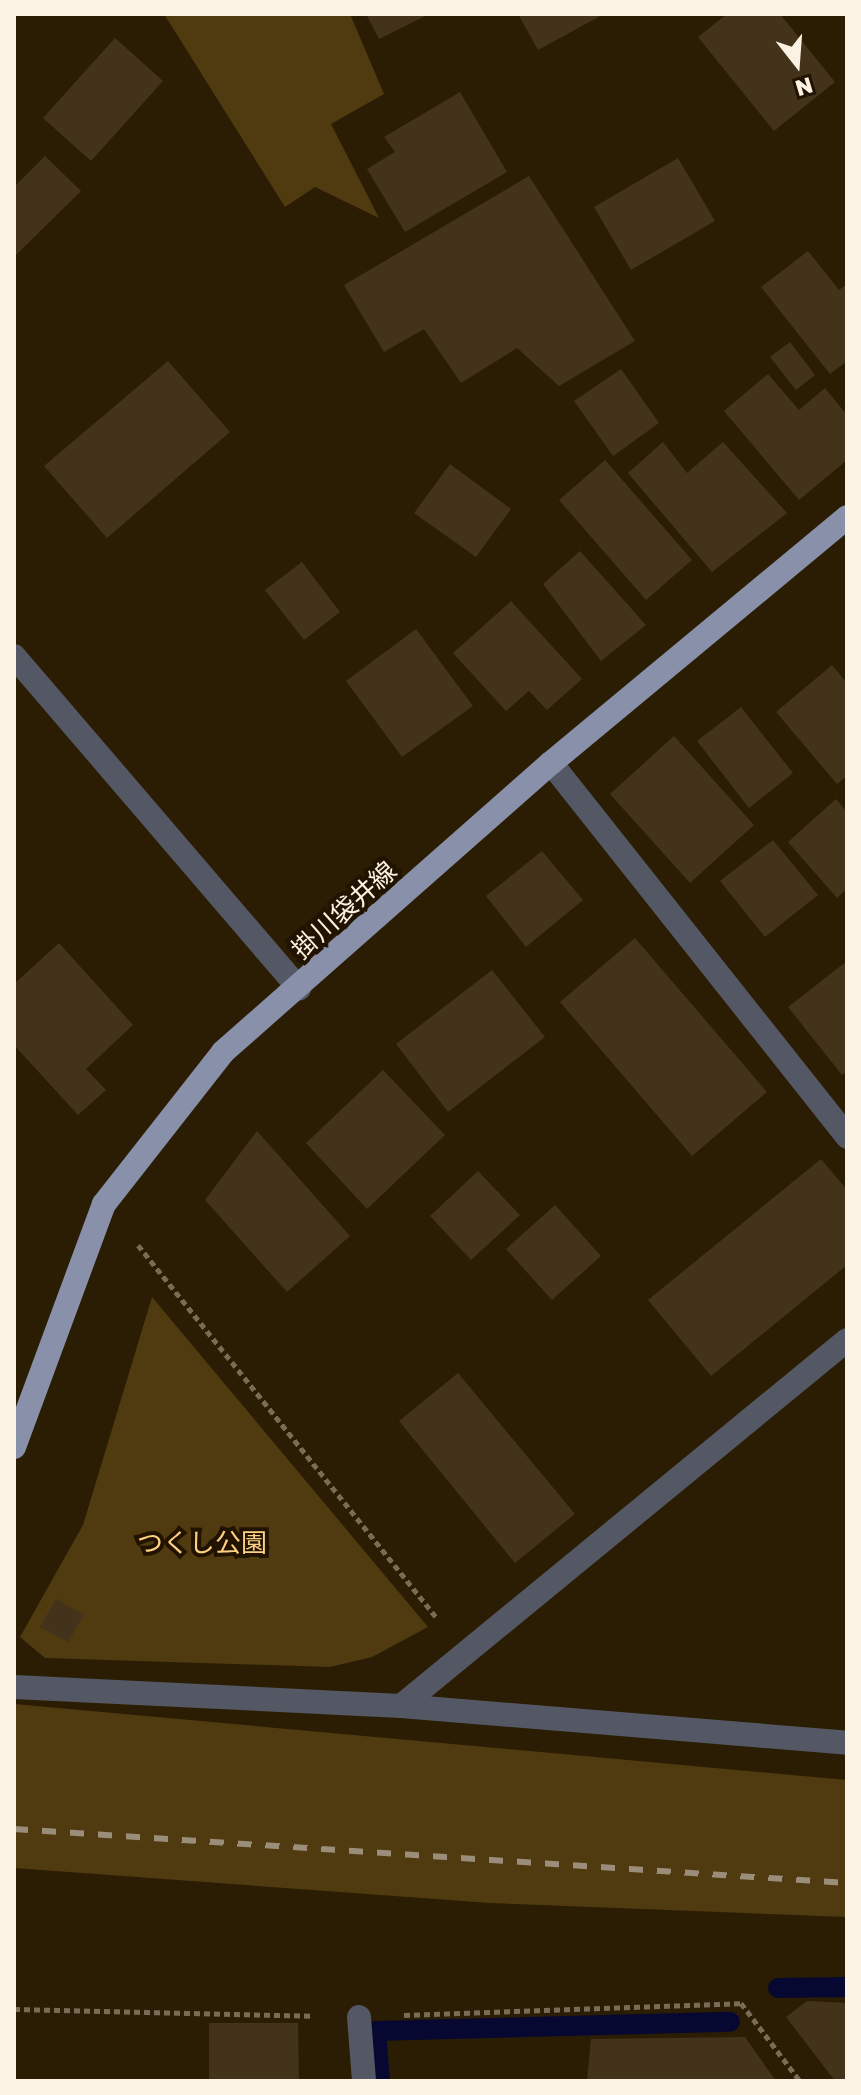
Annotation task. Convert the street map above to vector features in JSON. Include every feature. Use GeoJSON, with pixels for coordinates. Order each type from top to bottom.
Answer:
{"type":"FeatureCollection","features":[{"type":"Feature","properties":{"kind":"main road","name":"掛川袋井線"},"geometry":{"type":"LineString","coordinates":[[14,1447],[104,1204],[223,1052],[551,763],[847,517]]}},
{"type":"Feature","properties":{"kind":"street"},"geometry":{"type":"LineString","coordinates":[[14,656],[299,988]]}},
{"type":"Feature","properties":{"kind":"street"},"geometry":{"type":"LineString","coordinates":[[551,763],[847,1137]]}},
{"type":"Feature","properties":{"kind":"street"},"geometry":{"type":"LineString","coordinates":[[401,1706],[847,1340]]}},
{"type":"Feature","properties":{"kind":"street"},"geometry":{"type":"LineString","coordinates":[[14,1687],[401,1706],[847,1743]]}},
{"type":"Feature","properties":{"kind":"street"},"geometry":{"type":"LineString","coordinates":[[359,2017],[364,2081]]}},
{"type":"Feature","properties":{"kind":"path"},"geometry":{"type":"LineString","coordinates":[[104,1204],[465,1654]]}},
{"type":"Feature","properties":{"kind":"path"},"geometry":{"type":"LineString","coordinates":[[14,2009],[359,2017],[741,2003],[800,2081]]}},
{"type":"Feature","properties":{"kind":"green space"},"geometry":{"type":"Polygon","coordinates":[[[164,14],[350,14],[384,94],[331,124],[379,218],[315,187],[285,207],[164,14]]]}},
{"type":"Feature","properties":{"kind":"green space","name":"つくし公園"},"geometry":{"type":"Polygon","coordinates":[[[152,1297],[428,1627],[372,1657],[330,1667],[45,1658],[20,1637],[83,1525],[152,1297]]]}},
{"type":"Feature","properties":{"kind":"green space"},"geometry":{"type":"Polygon","coordinates":[[[14,1704],[847,1780],[847,1917],[490,1903],[14,1868],[14,1704]]]}},
{"type":"Feature","properties":{"kind":"building"},"geometry":{"type":"Polygon","coordinates":[[[366,14],[429,14],[379,39],[366,14]]]}},
{"type":"Feature","properties":{"kind":"building"},"geometry":{"type":"Polygon","coordinates":[[[518,14],[604,14],[538,50],[518,14]]]}},
{"type":"Feature","properties":{"kind":"building"},"geometry":{"type":"Polygon","coordinates":[[[727,14],[780,14],[835,82],[774,131],[698,37],[727,14]]]}},
{"type":"Feature","properties":{"kind":"building"},"geometry":{"type":"Polygon","coordinates":[[[115,38],[163,81],[91,161],[43,118],[115,38]]]}},
{"type":"Feature","properties":{"kind":"building"},"geometry":{"type":"Polygon","coordinates":[[[460,92],[507,172],[405,232],[367,169],[395,152],[384,137],[460,92]]]}},
{"type":"Feature","properties":{"kind":"building"},"geometry":{"type":"Polygon","coordinates":[[[45,156],[81,191],[14,257],[14,187],[45,156]]]}},
{"type":"Feature","properties":{"kind":"building"},"geometry":{"type":"Polygon","coordinates":[[[678,158],[715,221],[631,270],[594,207],[678,158]]]}},
{"type":"Feature","properties":{"kind":"building"},"geometry":{"type":"Polygon","coordinates":[[[529,176],[635,341],[559,386],[517,348],[461,383],[424,329],[384,352],[344,285],[529,176]]]}},
{"type":"Feature","properties":{"kind":"building"},"geometry":{"type":"Polygon","coordinates":[[[808,251],[839,290],[847,284],[847,361],[830,374],[761,287],[808,251]]]}},
{"type":"Feature","properties":{"kind":"building"},"geometry":{"type":"Polygon","coordinates":[[[790,342],[815,375],[796,390],[770,357],[790,342]]]}},
{"type":"Feature","properties":{"kind":"building"},"geometry":{"type":"Polygon","coordinates":[[[168,361],[230,432],[107,538],[44,466],[168,361]]]}},
{"type":"Feature","properties":{"kind":"building"},"geometry":{"type":"Polygon","coordinates":[[[621,369],[659,423],[613,456],[574,401],[621,369]]]}},
{"type":"Feature","properties":{"kind":"building"},"geometry":{"type":"Polygon","coordinates":[[[768,374],[799,410],[825,388],[847,415],[847,460],[799,500],[724,411],[768,374]]]}},
{"type":"Feature","properties":{"kind":"building"},"geometry":{"type":"Polygon","coordinates":[[[663,442],[687,473],[723,442],[787,513],[712,572],[628,473],[663,442]]]}},
{"type":"Feature","properties":{"kind":"building"},"geometry":{"type":"Polygon","coordinates":[[[605,460],[692,560],[646,600],[559,500],[605,460]]]}},
{"type":"Feature","properties":{"kind":"building"},"geometry":{"type":"Polygon","coordinates":[[[450,464],[511,509],[476,557],[414,513],[450,464]]]}},
{"type":"Feature","properties":{"kind":"building"},"geometry":{"type":"Polygon","coordinates":[[[580,551],[646,625],[601,661],[543,584],[580,551]]]}},
{"type":"Feature","properties":{"kind":"building"},"geometry":{"type":"Polygon","coordinates":[[[302,562],[340,612],[304,640],[265,590],[302,562]]]}},
{"type":"Feature","properties":{"kind":"building"},"geometry":{"type":"Polygon","coordinates":[[[511,601],[582,679],[547,710],[529,691],[506,711],[453,653],[511,601]]]}},
{"type":"Feature","properties":{"kind":"building"},"geometry":{"type":"Polygon","coordinates":[[[416,629],[473,706],[402,757],[346,681],[416,629]]]}},
{"type":"Feature","properties":{"kind":"building"},"geometry":{"type":"Polygon","coordinates":[[[832,665],[847,683],[847,776],[837,784],[776,712],[832,665]]]}},
{"type":"Feature","properties":{"kind":"building"},"geometry":{"type":"Polygon","coordinates":[[[741,707],[793,773],[749,808],[697,741],[741,707]]]}},
{"type":"Feature","properties":{"kind":"building"},"geometry":{"type":"Polygon","coordinates":[[[674,736],[754,825],[690,883],[610,794],[674,736]]]}},
{"type":"Feature","properties":{"kind":"building"},"geometry":{"type":"Polygon","coordinates":[[[836,799],[847,812],[847,889],[837,898],[788,842],[836,799]]]}},
{"type":"Feature","properties":{"kind":"building"},"geometry":{"type":"Polygon","coordinates":[[[773,840],[818,895],[765,937],[720,881],[773,840]]]}},
{"type":"Feature","properties":{"kind":"building"},"geometry":{"type":"Polygon","coordinates":[[[542,851],[583,900],[526,947],[486,896],[542,851]]]}},
{"type":"Feature","properties":{"kind":"building"},"geometry":{"type":"Polygon","coordinates":[[[635,938],[767,1092],[692,1156],[560,1002],[635,938]]]}},
{"type":"Feature","properties":{"kind":"building"},"geometry":{"type":"Polygon","coordinates":[[[59,943],[133,1025],[86,1069],[106,1090],[78,1115],[14,1045],[14,984],[59,943]]]}},
{"type":"Feature","properties":{"kind":"building"},"geometry":{"type":"Polygon","coordinates":[[[847,961],[847,1071],[842,1075],[788,1007],[847,961]]]}},
{"type":"Feature","properties":{"kind":"building"},"geometry":{"type":"Polygon","coordinates":[[[492,970],[545,1037],[448,1112],[396,1044],[492,970]]]}},
{"type":"Feature","properties":{"kind":"building"},"geometry":{"type":"Polygon","coordinates":[[[383,1070],[445,1135],[367,1209],[306,1143],[383,1070]]]}},
{"type":"Feature","properties":{"kind":"building"},"geometry":{"type":"Polygon","coordinates":[[[257,1131],[350,1236],[287,1292],[205,1200],[257,1131]]]}},
{"type":"Feature","properties":{"kind":"building"},"geometry":{"type":"Polygon","coordinates":[[[821,1159],[847,1190],[847,1265],[711,1376],[648,1300],[821,1159]]]}},
{"type":"Feature","properties":{"kind":"building"},"geometry":{"type":"Polygon","coordinates":[[[478,1171],[520,1215],[471,1260],[430,1216],[478,1171]]]}},
{"type":"Feature","properties":{"kind":"building"},"geometry":{"type":"Polygon","coordinates":[[[555,1205],[601,1256],[552,1300],[506,1249],[555,1205]]]}},
{"type":"Feature","properties":{"kind":"building"},"geometry":{"type":"Polygon","coordinates":[[[458,1373],[575,1514],[515,1563],[399,1421],[458,1373]]]}},
{"type":"Feature","properties":{"kind":"building"},"geometry":{"type":"Polygon","coordinates":[[[56,1599],[84,1615],[68,1642],[40,1627],[56,1599]]]}},
{"type":"Feature","properties":{"kind":"building"},"geometry":{"type":"Polygon","coordinates":[[[807,2001],[847,2003],[847,2081],[835,2081],[786,2017],[807,2001]]]}},
{"type":"Feature","properties":{"kind":"building"},"geometry":{"type":"Polygon","coordinates":[[[209,2023],[298,2023],[299,2081],[209,2081],[209,2023]]]}},
{"type":"Feature","properties":{"kind":"building"},"geometry":{"type":"Polygon","coordinates":[[[745,2037],[776,2081],[587,2081],[591,2039],[745,2037]]]}},
{"type":"Feature","properties":{"kind":"waterway"},"geometry":{"type":"LineString","coordinates":[[778,1988],[847,1987]]}},
{"type":"Feature","properties":{"kind":"waterway"},"geometry":{"type":"LineString","coordinates":[[380,2081],[376,2031],[730,2022]]}},
{"type":"Feature","properties":{"kind":"railway"},"geometry":{"type":"LineString","coordinates":[[14,1829],[847,1883]]}}]}
